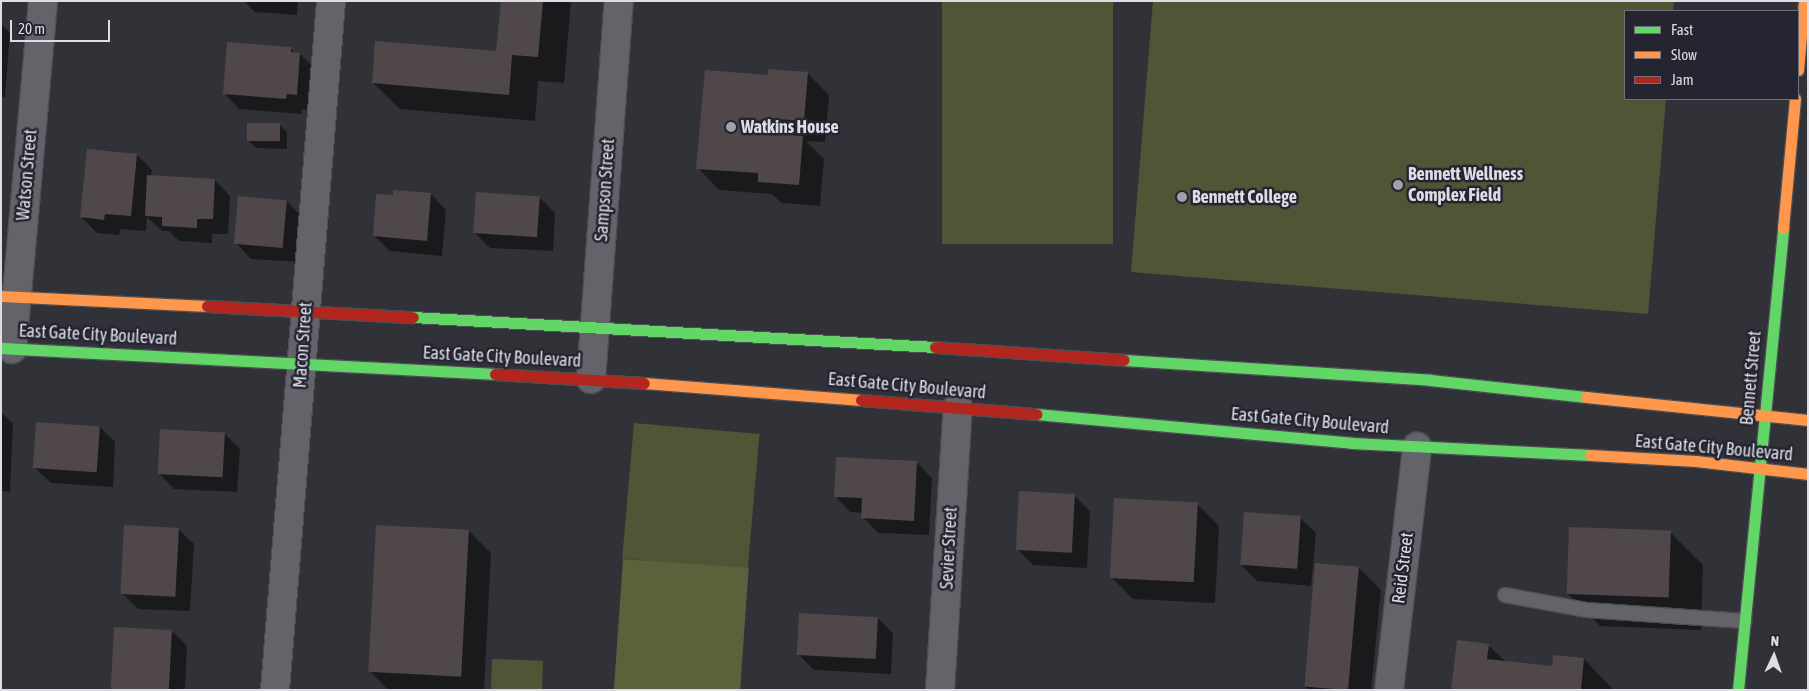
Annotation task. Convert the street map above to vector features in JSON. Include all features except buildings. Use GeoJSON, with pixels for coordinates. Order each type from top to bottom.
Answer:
{"type":"FeatureCollection","features":[{"type":"Feature","properties":{"kind":"main road"},"geometry":{"type":"LineString","coordinates":[[1799,58],[1804,1]]}},
{"type":"Feature","properties":{"kind":"main road","name":"Bennett Street"},"geometry":{"type":"LineString","coordinates":[[1738,690],[1795,100]]}},
{"type":"Feature","properties":{"kind":"main road","name":"East Gate City Boulevard"},"geometry":{"type":"LineString","coordinates":[[9,296],[305,310],[967,349],[1430,380],[1766,414],[1808,420]]}},
{"type":"Feature","properties":{"kind":"main road","name":"East Gate City Boulevard"},"geometry":{"type":"LineString","coordinates":[[7,348],[591,379],[958,407],[1417,447],[1696,461],[1808,474]]}},
{"type":"Feature","properties":{"kind":"street","name":"Watson Street"},"geometry":{"type":"LineString","coordinates":[[7,348],[9,296],[43,1]]}},
{"type":"Feature","properties":{"kind":"street","name":"Macon Street"},"geometry":{"type":"LineString","coordinates":[[275,690],[331,1]]}},
{"type":"Feature","properties":{"kind":"street","name":"Sampson Street"},"geometry":{"type":"LineString","coordinates":[[591,379],[619,1]]}},
{"type":"Feature","properties":{"kind":"street","name":"Sevier Street"},"geometry":{"type":"LineString","coordinates":[[940,690],[958,407]]}},
{"type":"Feature","properties":{"kind":"street","name":"Reid Street"},"geometry":{"type":"LineString","coordinates":[[1389,690],[1417,447]]}},
{"type":"Feature","properties":{"kind":"lane"},"geometry":{"type":"LineString","coordinates":[[1505,595],[1586,610],[1745,621]]}},
{"type":"Feature","properties":{"kind":"green space"},"geometry":{"type":"Polygon","coordinates":[[[942,1],[1113,1],[1113,244],[942,244],[942,1]]]}},
{"type":"Feature","properties":{"kind":"green space","name":"Bennett Wellness Complex Field"},"geometry":{"type":"Polygon","coordinates":[[[1153,1],[1674,1],[1673,10],[1624,10],[1624,100],[1666,100],[1648,314],[1131,272],[1153,1]]]}},
{"type":"Feature","properties":{"kind":"green space"},"geometry":{"type":"Polygon","coordinates":[[[634,423],[760,434],[748,569],[622,558],[634,423]]]}},
{"type":"Feature","properties":{"kind":"green space"},"geometry":{"type":"Polygon","coordinates":[[[623,559],[749,568],[740,690],[614,690],[623,559]]]}},
{"type":"Feature","properties":{"kind":"green space"},"geometry":{"type":"Polygon","coordinates":[[[492,659],[543,661],[542,690],[491,690],[492,659]]]}},
{"type":"Feature","properties":{"kind":"traffic: fast"},"geometry":{"type":"LineString","coordinates":[[1738,690],[1783,228]]}},
{"type":"Feature","properties":{"kind":"traffic: fast"},"geometry":{"type":"LineString","coordinates":[[413,317],[935,347]]}},
{"type":"Feature","properties":{"kind":"traffic: fast"},"geometry":{"type":"LineString","coordinates":[[1,348],[495,374]]}},
{"type":"Feature","properties":{"kind":"traffic: fast"},"geometry":{"type":"LineString","coordinates":[[1124,360],[1430,380],[1586,397]]}},
{"type":"Feature","properties":{"kind":"traffic: fast"},"geometry":{"type":"LineString","coordinates":[[1036,414],[1352,443],[1590,455]]}},
{"type":"Feature","properties":{"kind":"traffic: slow"},"geometry":{"type":"LineString","coordinates":[[1799,58],[1804,1]]}},
{"type":"Feature","properties":{"kind":"traffic: slow"},"geometry":{"type":"LineString","coordinates":[[1783,228],[1795,100]]}},
{"type":"Feature","properties":{"kind":"traffic: slow"},"geometry":{"type":"LineString","coordinates":[[1,296],[207,306]]}},
{"type":"Feature","properties":{"kind":"traffic: slow"},"geometry":{"type":"LineString","coordinates":[[644,383],[861,400]]}},
{"type":"Feature","properties":{"kind":"traffic: slow"},"geometry":{"type":"LineString","coordinates":[[1586,397],[1808,420]]}},
{"type":"Feature","properties":{"kind":"traffic: slow"},"geometry":{"type":"LineString","coordinates":[[1590,455],[1696,461],[1808,474]]}},
{"type":"Feature","properties":{"kind":"traffic: jam"},"geometry":{"type":"LineString","coordinates":[[207,306],[413,317]]}},
{"type":"Feature","properties":{"kind":"traffic: jam"},"geometry":{"type":"LineString","coordinates":[[935,347],[1124,360]]}},
{"type":"Feature","properties":{"kind":"traffic: jam"},"geometry":{"type":"LineString","coordinates":[[495,374],[644,383]]}},
{"type":"Feature","properties":{"kind":"traffic: jam"},"geometry":{"type":"LineString","coordinates":[[861,400],[1036,414]]}},
{"type":"Feature","properties":{"kind":"place","name":"Watkins House"},"geometry":{"type":"Point","coordinates":[731,127]}},
{"type":"Feature","properties":{"kind":"place","name":"Bennett Wellness Complex Field"},"geometry":{"type":"Point","coordinates":[1398,185]}},
{"type":"Feature","properties":{"kind":"place","name":"Bennett College"},"geometry":{"type":"Point","coordinates":[1182,197]}}]}
